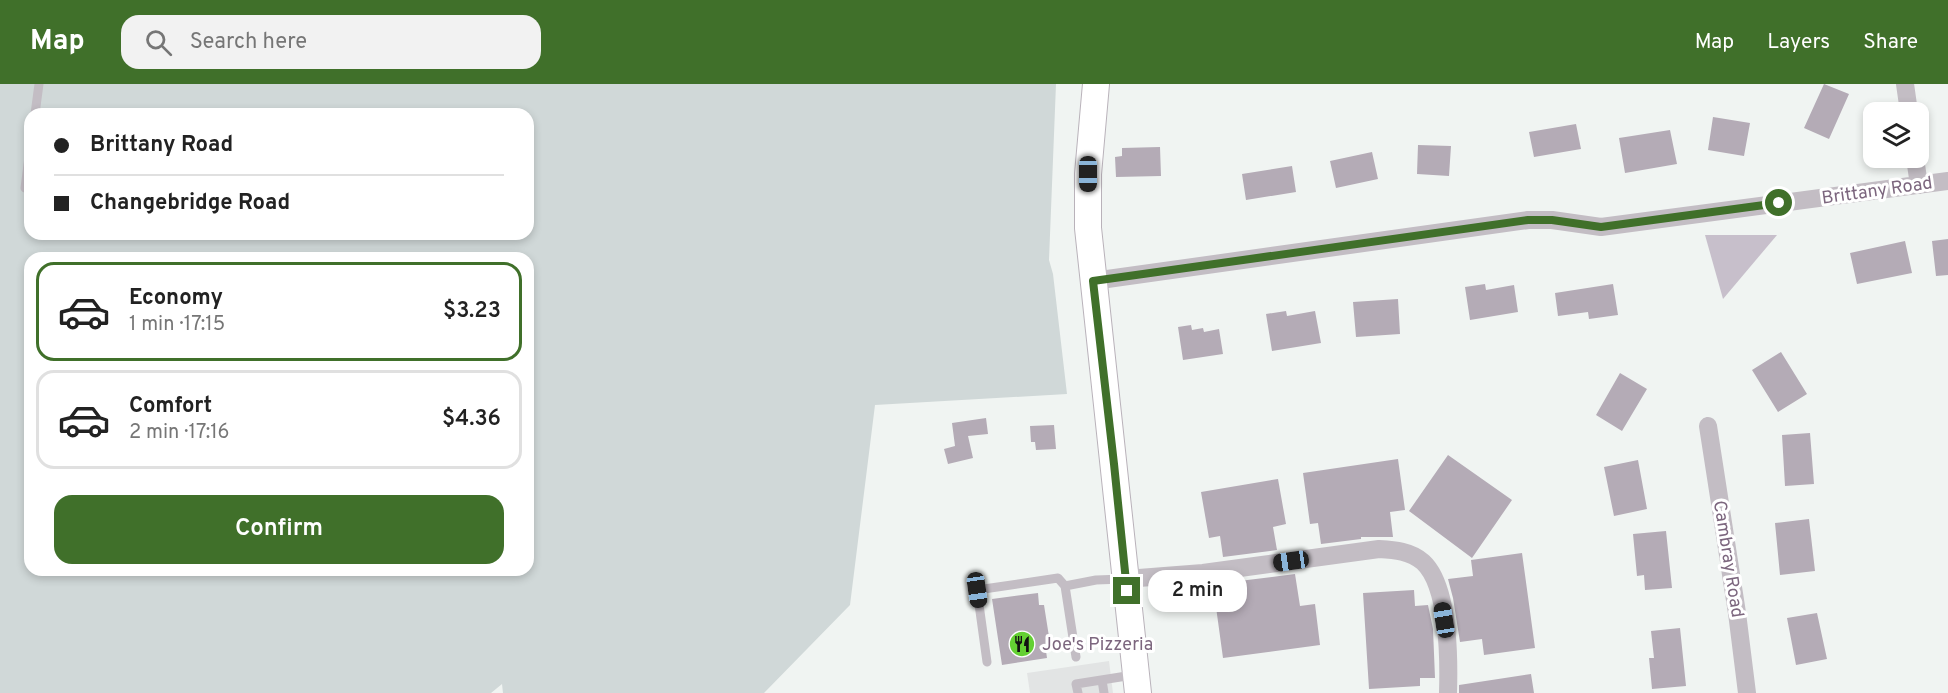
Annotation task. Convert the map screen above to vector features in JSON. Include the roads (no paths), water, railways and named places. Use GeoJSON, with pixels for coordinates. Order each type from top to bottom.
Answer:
{"type":"FeatureCollection","features":[{"type":"Feature","properties":{"kind":"main road"},"geometry":{"type":"LineString","coordinates":[[1096,84],[1088,174],[1088,228],[1137,684]]}},
{"type":"Feature","properties":{"kind":"street"},"geometry":{"type":"LineString","coordinates":[[1905,84],[1908,102]]}},
{"type":"Feature","properties":{"kind":"street"},"geometry":{"type":"LineString","coordinates":[[1916,168],[1918,185]]}},
{"type":"Feature","properties":{"kind":"street","name":"Brittany Road"},"geometry":{"type":"LineString","coordinates":[[1093,281],[1528,220],[1552,220],[1601,227],[1948,181]]}},
{"type":"Feature","properties":{"kind":"street","name":"Cambray Road"},"geometry":{"type":"LineString","coordinates":[[1708,426],[1747,693]]}},
{"type":"Feature","properties":{"kind":"street"},"geometry":{"type":"LineString","coordinates":[[1126,579],[1203,573],[1379,549],[1401,551],[1421,560],[1434,578],[1442,603],[1447,637],[1448,693]]}},
{"type":"Feature","properties":{"kind":"lane"},"geometry":{"type":"LineString","coordinates":[[36,108],[39,84]]}},
{"type":"Feature","properties":{"kind":"lane"},"geometry":{"type":"LineString","coordinates":[[987,662],[977,590],[1058,578],[1065,586],[1076,657]]}},
{"type":"Feature","properties":{"kind":"lane"},"geometry":{"type":"LineString","coordinates":[[1065,586],[1096,580],[1126,579]]}},
{"type":"Feature","properties":{"kind":"lane"},"geometry":{"type":"LineString","coordinates":[[1078,693],[1076,684],[1102,680],[1137,684]]}},
{"type":"Feature","properties":{"kind":"lane"},"geometry":{"type":"LineString","coordinates":[[1102,680],[1104,693]]}},
{"type":"Feature","properties":{"kind":"place","name":"Joe's Pizzeria"},"geometry":{"type":"Point","coordinates":[1022,644]}}]}
